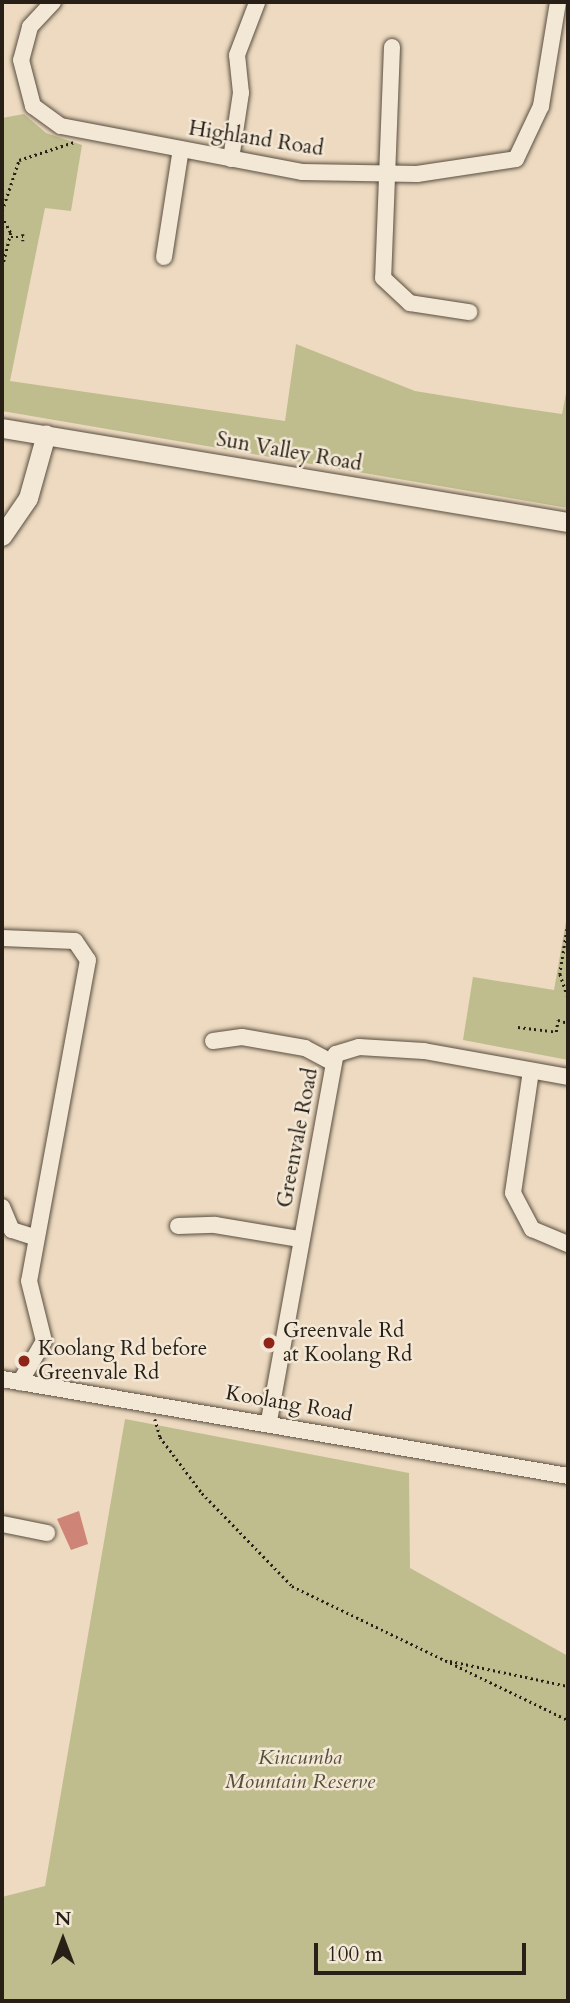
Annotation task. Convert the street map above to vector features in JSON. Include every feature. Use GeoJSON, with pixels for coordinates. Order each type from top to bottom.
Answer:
{"type":"FeatureCollection","features":[{"type":"Feature","properties":{"kind":"street","name":"Highland Road"},"geometry":{"type":"LineString","coordinates":[[52,2],[30,27],[20,60],[33,106],[61,126],[302,172],[385,173],[516,159],[541,106],[558,2]]}},
{"type":"Feature","properties":{"kind":"street"},"geometry":{"type":"LineString","coordinates":[[231,159],[241,93],[237,55],[257,3]]}},
{"type":"Feature","properties":{"kind":"street"},"geometry":{"type":"LineString","coordinates":[[392,47],[383,278],[410,303],[470,312]]}},
{"type":"Feature","properties":{"kind":"street"},"geometry":{"type":"LineString","coordinates":[[164,257],[181,149]]}},
{"type":"Feature","properties":{"kind":"street","name":"Sun Valley Road"},"geometry":{"type":"LineString","coordinates":[[2,428],[568,522]]}},
{"type":"Feature","properties":{"kind":"street"},"geometry":{"type":"LineString","coordinates":[[2,537],[29,498],[46,434]]}},
{"type":"Feature","properties":{"kind":"street"},"geometry":{"type":"LineString","coordinates":[[2,938],[75,941],[88,960],[29,1286],[44,1341],[20,1382]]}},
{"type":"Feature","properties":{"kind":"street"},"geometry":{"type":"LineString","coordinates":[[213,1041],[242,1037],[296,1046],[333,1063]]}},
{"type":"Feature","properties":{"kind":"street","name":"Greenvale Road"},"geometry":{"type":"LineString","coordinates":[[269,1421],[333,1063],[345,1048],[394,1048],[568,1077]]}},
{"type":"Feature","properties":{"kind":"street"},"geometry":{"type":"LineString","coordinates":[[531,1071],[513,1193],[532,1229],[568,1244]]}},
{"type":"Feature","properties":{"kind":"street"},"geometry":{"type":"LineString","coordinates":[[2,1207],[12,1230],[36,1238]]}},
{"type":"Feature","properties":{"kind":"street"},"geometry":{"type":"LineString","coordinates":[[178,1226],[215,1224],[300,1239]]}},
{"type":"Feature","properties":{"kind":"street","name":"Koolang Road"},"geometry":{"type":"LineString","coordinates":[[2,1379],[269,1421],[568,1476]]}},
{"type":"Feature","properties":{"kind":"street"},"geometry":{"type":"LineString","coordinates":[[2,1524],[47,1533]]}},
{"type":"Feature","properties":{"kind":"path"},"geometry":{"type":"LineString","coordinates":[[63,139],[87,145]]}},
{"type":"Feature","properties":{"kind":"path"},"geometry":{"type":"LineString","coordinates":[[2,211],[19,160],[74,142]]}},
{"type":"Feature","properties":{"kind":"path"},"geometry":{"type":"LineString","coordinates":[[2,216],[11,237],[2,269]]}},
{"type":"Feature","properties":{"kind":"path"},"geometry":{"type":"LineString","coordinates":[[11,237],[23,237]]}},
{"type":"Feature","properties":{"kind":"path"},"geometry":{"type":"LineString","coordinates":[[568,924],[559,975],[568,997]]}},
{"type":"Feature","properties":{"kind":"path"},"geometry":{"type":"LineString","coordinates":[[518,1027],[556,1031],[558,1020],[568,1023]]}},
{"type":"Feature","properties":{"kind":"path"},"geometry":{"type":"LineString","coordinates":[[154,1403],[160,1437],[202,1493],[292,1586],[568,1720]]}},
{"type":"Feature","properties":{"kind":"path"},"geometry":{"type":"LineString","coordinates":[[443,1659],[568,1686]]}},
{"type":"Feature","properties":{"kind":"green space"},"geometry":{"type":"Polygon","coordinates":[[[24,114],[46,133],[82,145],[71,211],[45,208],[10,381],[285,421],[296,344],[415,391],[562,414],[568,383],[568,508],[2,411],[2,118],[24,114]]]}},
{"type":"Feature","properties":{"kind":"green space"},"geometry":{"type":"Polygon","coordinates":[[[568,910],[568,1060],[463,1040],[473,977],[554,990],[568,910]]]}},
{"type":"Feature","properties":{"kind":"green space","name":"Kincumba Mountain Reserve"},"geometry":{"type":"Polygon","coordinates":[[[125,1419],[409,1473],[410,1568],[568,1656],[568,2001],[2,2001],[2,1897],[45,1886],[125,1419]]]}},
{"type":"Feature","properties":{"kind":"building"},"geometry":{"type":"Polygon","coordinates":[[[79,1511],[88,1544],[71,1550],[57,1519],[79,1511]]]}},
{"type":"Feature","properties":{"kind":"place","name":"Greenvale Rd at Koolang Rd"},"geometry":{"type":"Point","coordinates":[269,1343]}},
{"type":"Feature","properties":{"kind":"place","name":"Koolang Rd before Greenvale Rd"},"geometry":{"type":"Point","coordinates":[24,1361]}}]}
